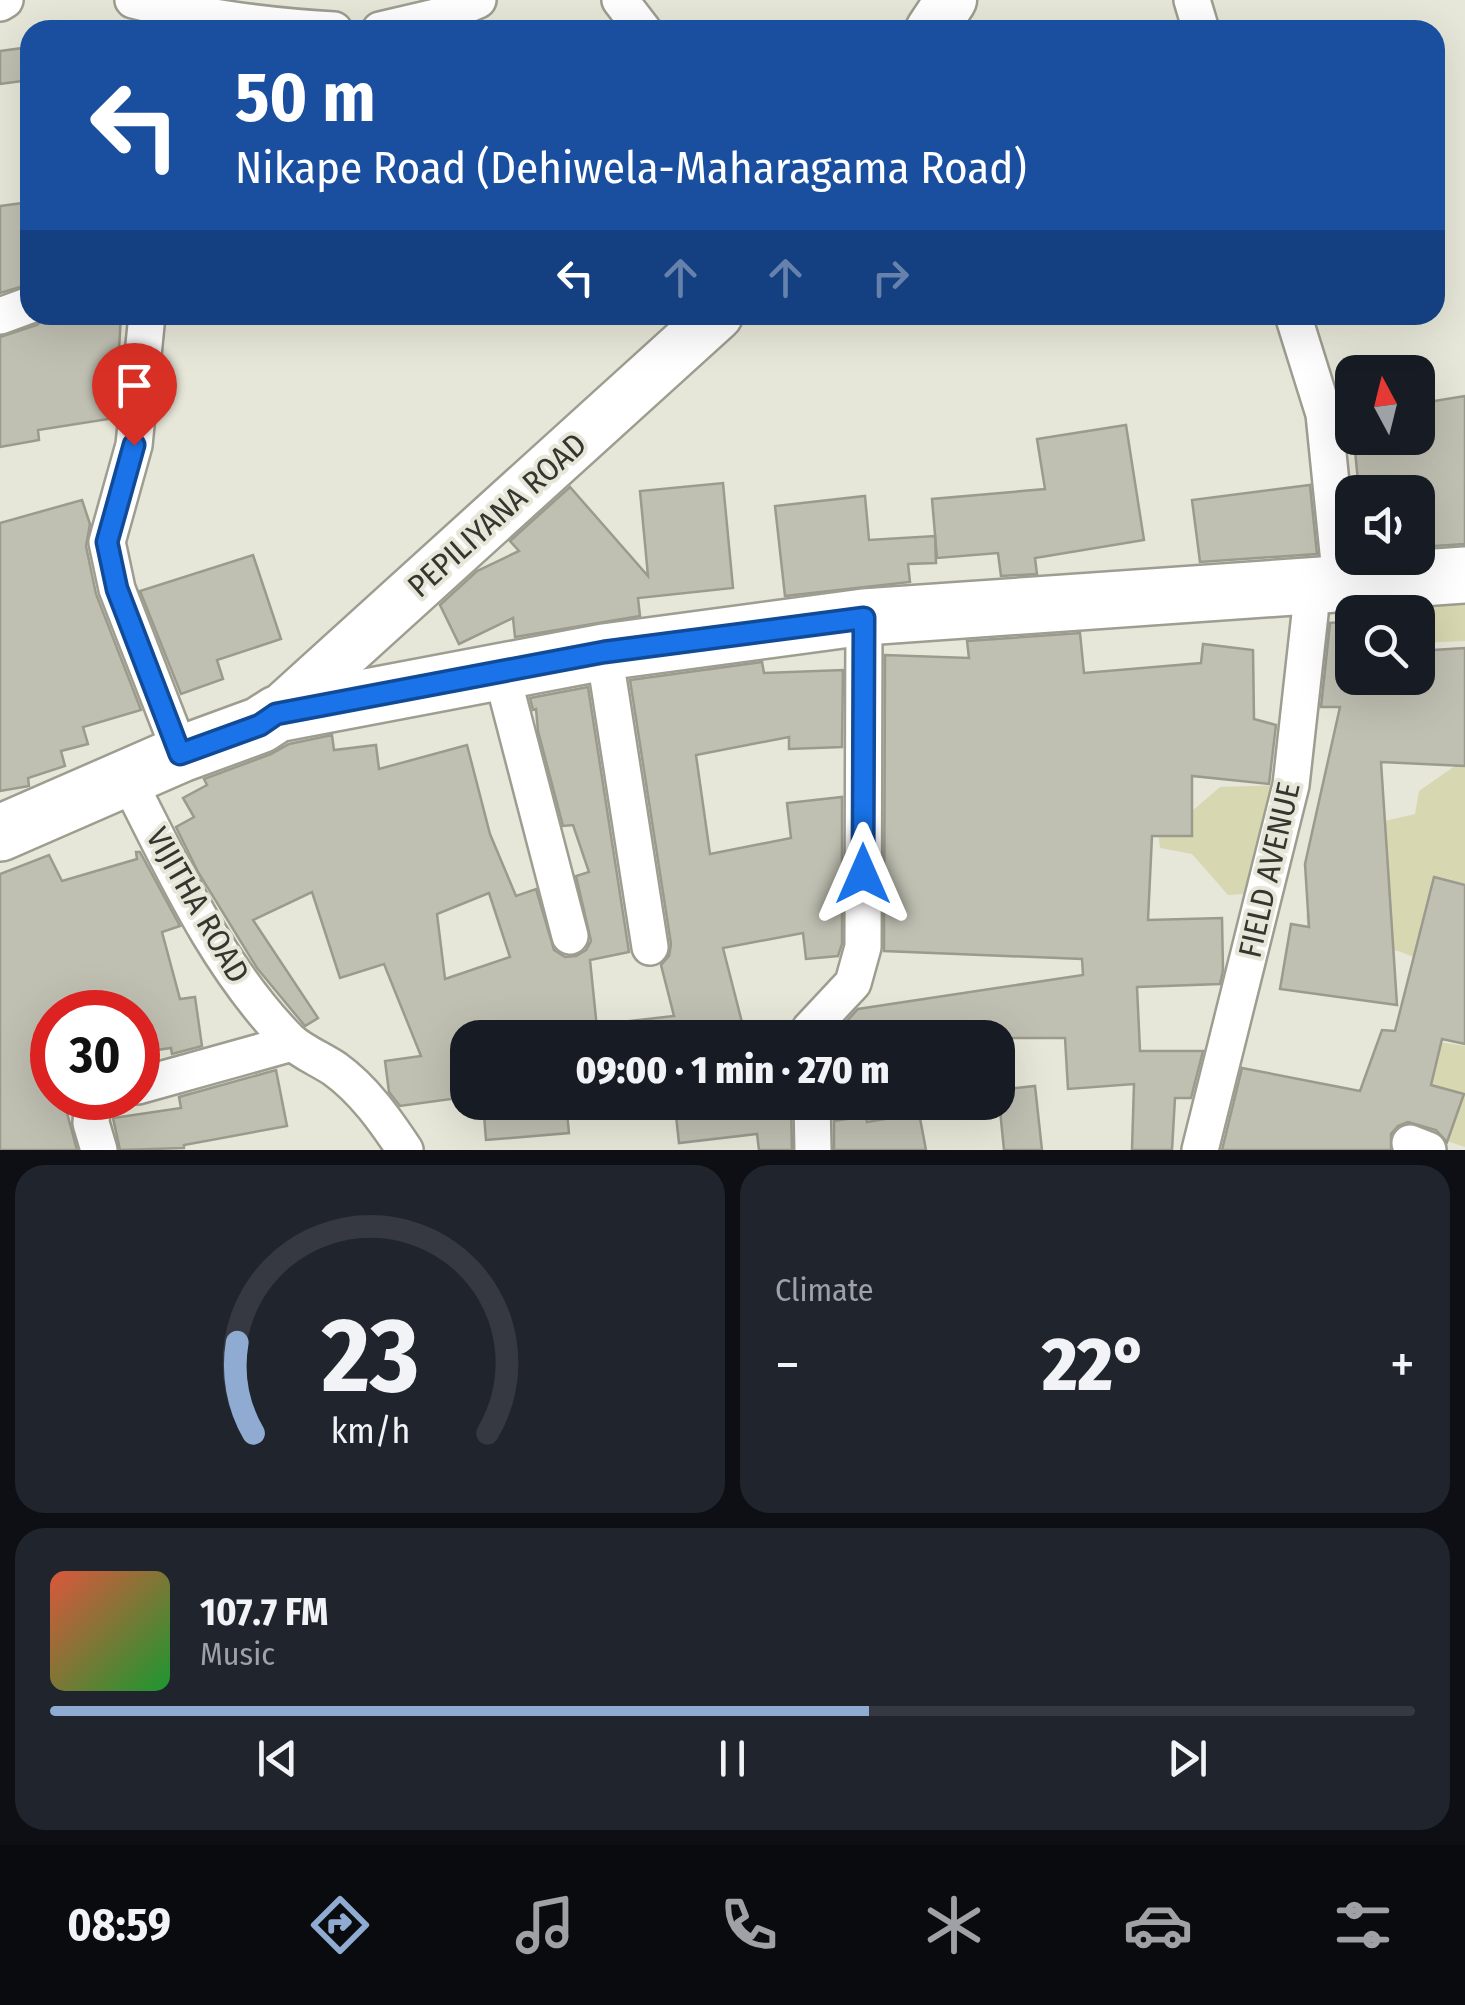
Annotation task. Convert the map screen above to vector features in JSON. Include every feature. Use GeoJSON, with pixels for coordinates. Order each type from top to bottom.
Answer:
{"type":"FeatureCollection","features":[{"type":"Feature","properties":{"kind":"main road","name":"PEPILIYANA ROAD"},"geometry":{"type":"LineString","coordinates":[[276,714],[706,325]]}},
{"type":"Feature","properties":{"kind":"main road"},"geometry":{"type":"LineString","coordinates":[[0,833],[180,754],[260,725],[276,714],[604,652],[864,618],[1465,575]]}},
{"type":"Feature","properties":{"kind":"street"},"geometry":{"type":"LineString","coordinates":[[133,0],[168,20]]}},
{"type":"Feature","properties":{"kind":"street"},"geometry":{"type":"LineString","coordinates":[[423,20],[478,0]]}},
{"type":"Feature","properties":{"kind":"street"},"geometry":{"type":"LineString","coordinates":[[620,0],[635,20]]}},
{"type":"Feature","properties":{"kind":"street"},"geometry":{"type":"LineString","coordinates":[[146,325],[134,445],[107,542],[117,589],[180,754]]}},
{"type":"Feature","properties":{"kind":"street","name":"FIELD AVENUE"},"geometry":{"type":"LineString","coordinates":[[1200,1150],[1291,785],[1310,614],[1326,584],[1324,414],[1295,325]]}},
{"type":"Feature","properties":{"kind":"street"},"geometry":{"type":"LineString","coordinates":[[818,1020],[853,983],[863,946],[864,618]]}},
{"type":"Feature","properties":{"kind":"street"},"geometry":{"type":"LineString","coordinates":[[604,652],[650,947]]}},
{"type":"Feature","properties":{"kind":"street"},"geometry":{"type":"LineString","coordinates":[[501,671],[570,936]]}},
{"type":"Feature","properties":{"kind":"street","name":"VIJITHA ROAD"},"geometry":{"type":"LineString","coordinates":[[127,778],[198,918],[239,982],[292,1043],[337,1070],[378,1109],[405,1150]]}},
{"type":"Feature","properties":{"kind":"street"},"geometry":{"type":"LineString","coordinates":[[160,1080],[292,1043]]}},
{"type":"Feature","properties":{"kind":"street"},"geometry":{"type":"LineString","coordinates":[[91,1120],[99,1150]]}},
{"type":"Feature","properties":{"kind":"street"},"geometry":{"type":"LineString","coordinates":[[812,1120],[813,1150]]}},
{"type":"Feature","properties":{"kind":"green space"},"geometry":{"type":"Polygon","coordinates":[[[1465,591],[1465,641],[1435,642],[1435,595],[1400,595],[1465,591]]]}},
{"type":"Feature","properties":{"kind":"green space"},"geometry":{"type":"Polygon","coordinates":[[[1465,759],[1465,940],[1433,964],[1398,951],[1309,944],[1306,914],[1342,910],[1376,823],[1415,814],[1419,791],[1465,759]]]}},
{"type":"Feature","properties":{"kind":"green space"},"geometry":{"type":"Polygon","coordinates":[[[1276,785],[1257,864],[1244,894],[1228,895],[1192,854],[1160,848],[1157,824],[1178,823],[1220,787],[1276,785]]]}},
{"type":"Feature","properties":{"kind":"green space"},"geometry":{"type":"Polygon","coordinates":[[[1432,1041],[1465,1046],[1465,1147],[1447,1141],[1464,1094],[1425,1083],[1432,1041]]]}},
{"type":"Feature","properties":{"kind":"building"},"geometry":{"type":"Polygon","coordinates":[[[20,48],[20,81],[0,84],[0,51],[20,48]]]}},
{"type":"Feature","properties":{"kind":"building"},"geometry":{"type":"Polygon","coordinates":[[[20,203],[20,287],[0,293],[0,206],[20,203]]]}},
{"type":"Feature","properties":{"kind":"building"},"geometry":{"type":"Polygon","coordinates":[[[37,325],[120,325],[115,418],[38,430],[39,440],[0,447],[0,337],[37,325]]]}},
{"type":"Feature","properties":{"kind":"building"},"geometry":{"type":"Polygon","coordinates":[[[1465,396],[1465,544],[1435,546],[1435,475],[1357,475],[1355,455],[1435,455],[1435,401],[1465,396]]]}},
{"type":"Feature","properties":{"kind":"building"},"geometry":{"type":"Polygon","coordinates":[[[1126,425],[1144,540],[1035,558],[1037,574],[1001,576],[998,553],[937,558],[932,499],[1045,489],[1037,439],[1126,425]]]}},
{"type":"Feature","properties":{"kind":"building"},"geometry":{"type":"Polygon","coordinates":[[[723,483],[733,588],[638,598],[640,616],[515,637],[513,618],[459,644],[440,605],[477,571],[519,551],[510,541],[570,487],[648,576],[640,491],[723,483]]]}},
{"type":"Feature","properties":{"kind":"building"},"geometry":{"type":"Polygon","coordinates":[[[1310,485],[1317,554],[1200,562],[1192,500],[1310,485]]]}},
{"type":"Feature","properties":{"kind":"building"},"geometry":{"type":"Polygon","coordinates":[[[865,496],[869,540],[935,536],[936,563],[908,564],[910,582],[785,596],[775,506],[865,496]]]}},
{"type":"Feature","properties":{"kind":"building"},"geometry":{"type":"Polygon","coordinates":[[[82,500],[90,524],[86,546],[96,594],[141,710],[83,727],[88,744],[61,751],[65,766],[28,778],[29,786],[0,791],[0,523],[82,500]]]}},
{"type":"Feature","properties":{"kind":"building"},"geometry":{"type":"Polygon","coordinates":[[[253,555],[281,639],[217,660],[223,679],[181,694],[140,591],[253,555]]]}},
{"type":"Feature","properties":{"kind":"building"},"geometry":{"type":"Polygon","coordinates":[[[1330,623],[1335,623],[1335,695],[1435,695],[1435,650],[1465,648],[1465,766],[1381,762],[1397,1005],[1280,989],[1291,924],[1309,927],[1305,864],[1340,707],[1321,707],[1330,623]]]}},
{"type":"Feature","properties":{"kind":"building"},"geometry":{"type":"Polygon","coordinates":[[[1080,633],[1084,673],[1201,663],[1203,644],[1253,650],[1254,719],[1276,725],[1269,784],[1192,776],[1192,836],[1152,836],[1148,920],[1222,918],[1220,984],[1137,987],[1140,1051],[1203,1051],[1191,1098],[1175,1098],[1172,1150],[1132,1150],[1134,1084],[1068,1089],[1065,1038],[1015,1038],[1015,1020],[848,1020],[858,1009],[1083,975],[1082,959],[884,951],[885,655],[969,658],[967,641],[1080,633]]]}},
{"type":"Feature","properties":{"kind":"building"},"geometry":{"type":"Polygon","coordinates":[[[762,662],[764,673],[843,670],[842,747],[789,749],[789,737],[696,755],[710,854],[791,838],[787,803],[842,797],[842,944],[838,956],[806,959],[803,933],[723,948],[741,1020],[638,1020],[674,1016],[661,965],[669,956],[671,944],[630,680],[762,662]]]}},
{"type":"Feature","properties":{"kind":"building"},"geometry":{"type":"Polygon","coordinates":[[[588,687],[629,952],[590,960],[596,1020],[450,1020],[450,1099],[400,1106],[389,1092],[385,1061],[421,1056],[384,964],[340,978],[312,892],[253,920],[318,1018],[305,1026],[257,968],[198,872],[176,827],[194,817],[183,798],[207,785],[204,779],[289,744],[332,735],[334,750],[376,745],[379,769],[467,745],[490,834],[516,896],[536,889],[554,950],[565,957],[576,956],[591,941],[576,876],[589,872],[573,825],[563,826],[536,709],[533,710],[530,698],[588,687]],[[489,893],[437,914],[445,979],[510,957],[489,893]]]}},
{"type":"Feature","properties":{"kind":"building"},"geometry":{"type":"Polygon","coordinates":[[[136,852],[140,852],[180,926],[162,932],[180,999],[195,997],[202,1046],[172,1054],[171,1048],[160,1050],[160,990],[30,990],[30,1120],[69,1120],[77,1150],[0,1150],[0,874],[49,855],[62,881],[137,859],[136,852]]]}},
{"type":"Feature","properties":{"kind":"building"},"geometry":{"type":"Polygon","coordinates":[[[1434,877],[1465,885],[1465,1044],[1442,1039],[1431,1085],[1464,1094],[1447,1142],[1436,1130],[1408,1122],[1391,1134],[1391,1150],[1222,1150],[1242,1068],[1360,1091],[1382,1030],[1395,1031],[1434,877]]]}},
{"type":"Feature","properties":{"kind":"building"},"geometry":{"type":"Polygon","coordinates":[[[276,1070],[287,1126],[184,1148],[120,1150],[113,1120],[160,1120],[160,1111],[181,1108],[179,1097],[276,1070]]]}},
{"type":"Feature","properties":{"kind":"building"},"geometry":{"type":"Polygon","coordinates":[[[1035,1086],[1042,1150],[1004,1150],[1001,1120],[1015,1120],[1015,1088],[1035,1086]]]}},
{"type":"Feature","properties":{"kind":"building"},"geometry":{"type":"Polygon","coordinates":[[[484,1120],[568,1120],[569,1133],[486,1140],[484,1120]]]}},
{"type":"Feature","properties":{"kind":"building"},"geometry":{"type":"Polygon","coordinates":[[[676,1120],[791,1120],[792,1150],[759,1150],[757,1134],[679,1143],[676,1120]]]}},
{"type":"Feature","properties":{"kind":"building"},"geometry":{"type":"Polygon","coordinates":[[[920,1120],[926,1150],[834,1150],[834,1121],[920,1120]]]}},
{"type":"Feature","properties":{"kind":"route"},"geometry":{"type":"LineString","coordinates":[[134,445],[107,542],[117,589],[180,754],[260,725],[276,714],[604,652],[864,618],[863,874]]}}]}
